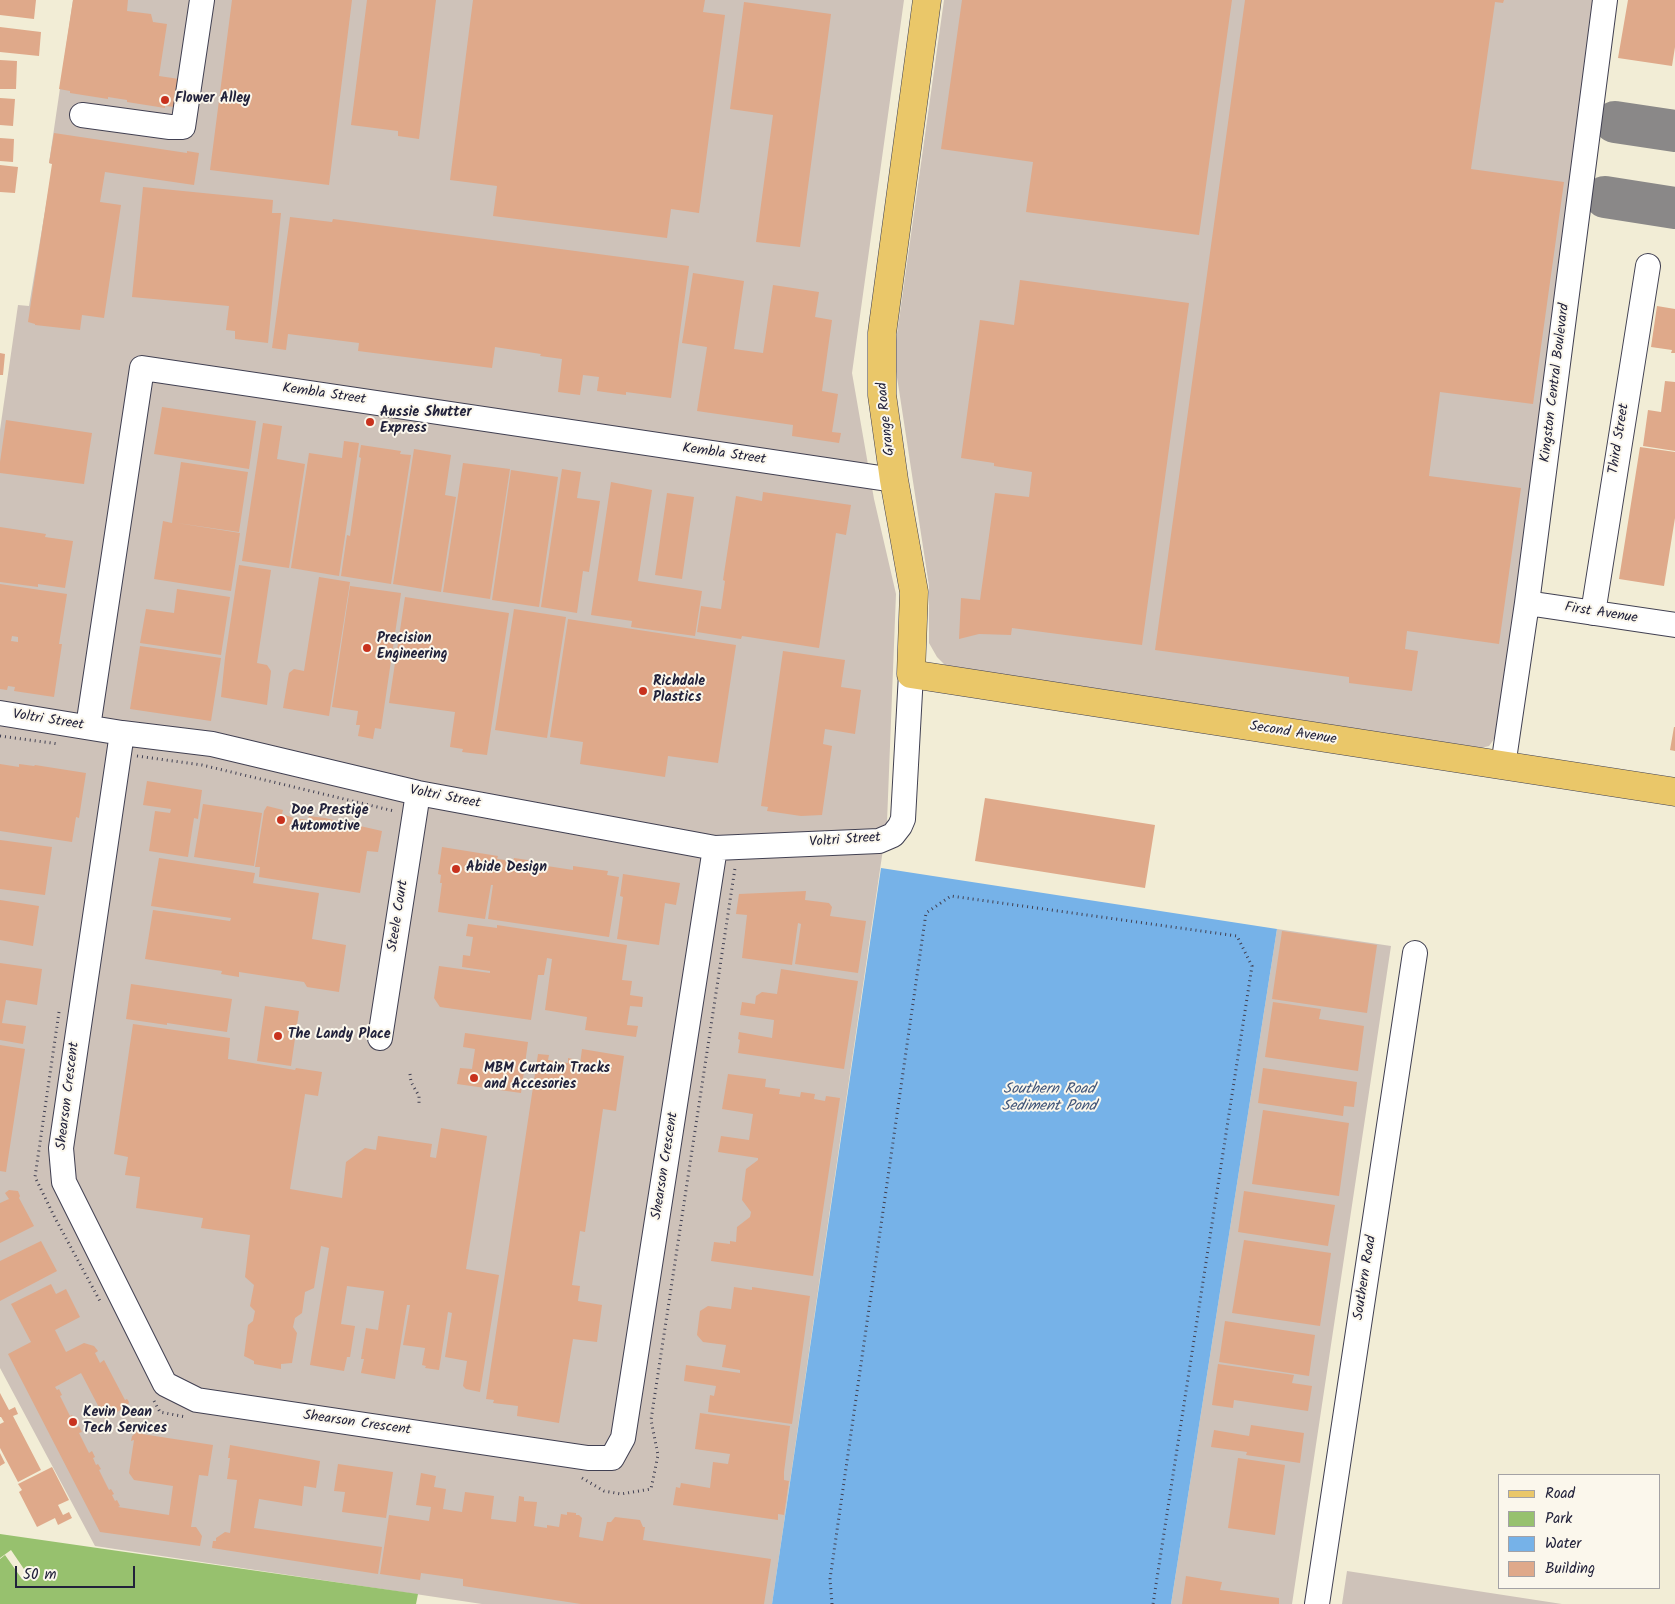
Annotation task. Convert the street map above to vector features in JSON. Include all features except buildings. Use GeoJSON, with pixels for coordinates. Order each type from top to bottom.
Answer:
{"type":"FeatureCollection","features":[{"type":"Feature","properties":{"kind":"main road","name":"Grange Road"},"geometry":{"type":"LineString","coordinates":[[911,674],[914,592],[894,480],[882,395],[882,333],[927,0]]}},
{"type":"Feature","properties":{"kind":"main road","name":"Second Avenue"},"geometry":{"type":"LineString","coordinates":[[911,674],[1675,792]]}},
{"type":"Feature","properties":{"kind":"street"},"geometry":{"type":"LineString","coordinates":[[82,115],[170,127],[183,127],[202,0]]}},
{"type":"Feature","properties":{"kind":"street","name":"Kingston Central Boulevard"},"geometry":{"type":"LineString","coordinates":[[1503,766],[1527,603],[1605,0]]}},
{"type":"Feature","properties":{"kind":"street","name":"Third Street"},"geometry":{"type":"LineString","coordinates":[[1593,613],[1648,266]]}},
{"type":"Feature","properties":{"kind":"street","name":"Kembla Street"},"geometry":{"type":"LineString","coordinates":[[88,727],[142,368],[894,480]]}},
{"type":"Feature","properties":{"kind":"street","name":"First Avenue"},"geometry":{"type":"LineString","coordinates":[[1527,603],[1675,625]]}},
{"type":"Feature","properties":{"kind":"street","name":"Grange Road"},"geometry":{"type":"LineString","coordinates":[[893,835],[903,819],[911,674]]}},
{"type":"Feature","properties":{"kind":"street","name":"Voltri Street"},"geometry":{"type":"LineString","coordinates":[[0,713],[122,733],[212,744],[418,793],[715,848],[879,841],[893,835]]}},
{"type":"Feature","properties":{"kind":"street","name":"Shearson Crescent"},"geometry":{"type":"LineString","coordinates":[[122,733],[61,1148],[64,1182],[166,1384],[197,1400],[588,1458],[612,1458],[624,1438],[715,848]]}},
{"type":"Feature","properties":{"kind":"street","name":"Steele Court"},"geometry":{"type":"LineString","coordinates":[[380,1038],[418,793]]}},
{"type":"Feature","properties":{"kind":"street","name":"Southern Road"},"geometry":{"type":"LineString","coordinates":[[1317,1604],[1415,953]]}},
{"type":"Feature","properties":{"kind":"path"},"geometry":{"type":"LineString","coordinates":[[0,736],[59,744]]}},
{"type":"Feature","properties":{"kind":"path"},"geometry":{"type":"LineString","coordinates":[[140,757],[202,765],[394,811]]}},
{"type":"Feature","properties":{"kind":"path"},"geometry":{"type":"LineString","coordinates":[[621,1494],[651,1489],[658,1455],[651,1420],[735,868]]}},
{"type":"Feature","properties":{"kind":"path"},"geometry":{"type":"LineString","coordinates":[[832,1604],[830,1579],[926,914],[951,896],[1237,936],[1252,966],[1153,1604]]}},
{"type":"Feature","properties":{"kind":"path"},"geometry":{"type":"LineString","coordinates":[[410,1074],[411,1082],[420,1096],[419,1105]]}},
{"type":"Feature","properties":{"kind":"shaded area"},"geometry":{"type":"Polygon","coordinates":[[[73,0],[904,0],[852,373],[874,499],[896,594],[887,822],[772,1604],[482,1604],[95,1546],[0,1368],[0,430],[18,305],[29,306],[53,164],[49,163],[73,0]]]}},
{"type":"Feature","properties":{"kind":"shaded area"},"geometry":{"type":"Polygon","coordinates":[[[944,0],[1597,0],[1497,735],[1489,746],[1481,748],[946,666],[937,657],[929,643],[929,586],[895,365],[895,348],[944,0]]]}},
{"type":"Feature","properties":{"kind":"shaded area"},"geometry":{"type":"Polygon","coordinates":[[[1277,929],[1391,946],[1292,1604],[1171,1604],[1277,929]]]}},
{"type":"Feature","properties":{"kind":"shaded area"},"geometry":{"type":"Polygon","coordinates":[[[1347,1571],[1562,1604],[1342,1604],[1347,1571]]]}},
{"type":"Feature","properties":{"kind":"green space"},"geometry":{"type":"Polygon","coordinates":[[[0,1534],[418,1594],[416,1604],[0,1604],[0,1559],[5,1555],[22,1579],[28,1575],[11,1550],[0,1558],[0,1534]]]}},
{"type":"Feature","properties":{"kind":"water","name":"Southern Road Sediment Pond"},"geometry":{"type":"Polygon","coordinates":[[[881,868],[1277,929],[1171,1604],[772,1604],[881,868]]]}},
{"type":"Feature","properties":{"kind":"taxiway"},"geometry":{"type":"LineString","coordinates":[[1615,122],[1675,131]]}},
{"type":"Feature","properties":{"kind":"taxiway"},"geometry":{"type":"LineString","coordinates":[[1605,197],[1675,208]]}},
{"type":"Feature","properties":{"kind":"place","name":"Flower Alley"},"geometry":{"type":"Point","coordinates":[165,100]}},
{"type":"Feature","properties":{"kind":"place","name":"Aussie Shutter Express"},"geometry":{"type":"Point","coordinates":[370,422]}},
{"type":"Feature","properties":{"kind":"place","name":"Precision Engineering"},"geometry":{"type":"Point","coordinates":[367,648]}},
{"type":"Feature","properties":{"kind":"place","name":"Richdale Plastics"},"geometry":{"type":"Point","coordinates":[643,691]}},
{"type":"Feature","properties":{"kind":"place","name":"Doe Prestige Automotive"},"geometry":{"type":"Point","coordinates":[281,820]}},
{"type":"Feature","properties":{"kind":"place","name":"Abide Design"},"geometry":{"type":"Point","coordinates":[456,869]}},
{"type":"Feature","properties":{"kind":"place","name":"The Landy Place"},"geometry":{"type":"Point","coordinates":[278,1036]}},
{"type":"Feature","properties":{"kind":"place","name":"MBM Curtain Tracks and Accesories"},"geometry":{"type":"Point","coordinates":[474,1078]}},
{"type":"Feature","properties":{"kind":"place","name":"Kevin Dean Tech Services"},"geometry":{"type":"Point","coordinates":[73,1422]}}]}
